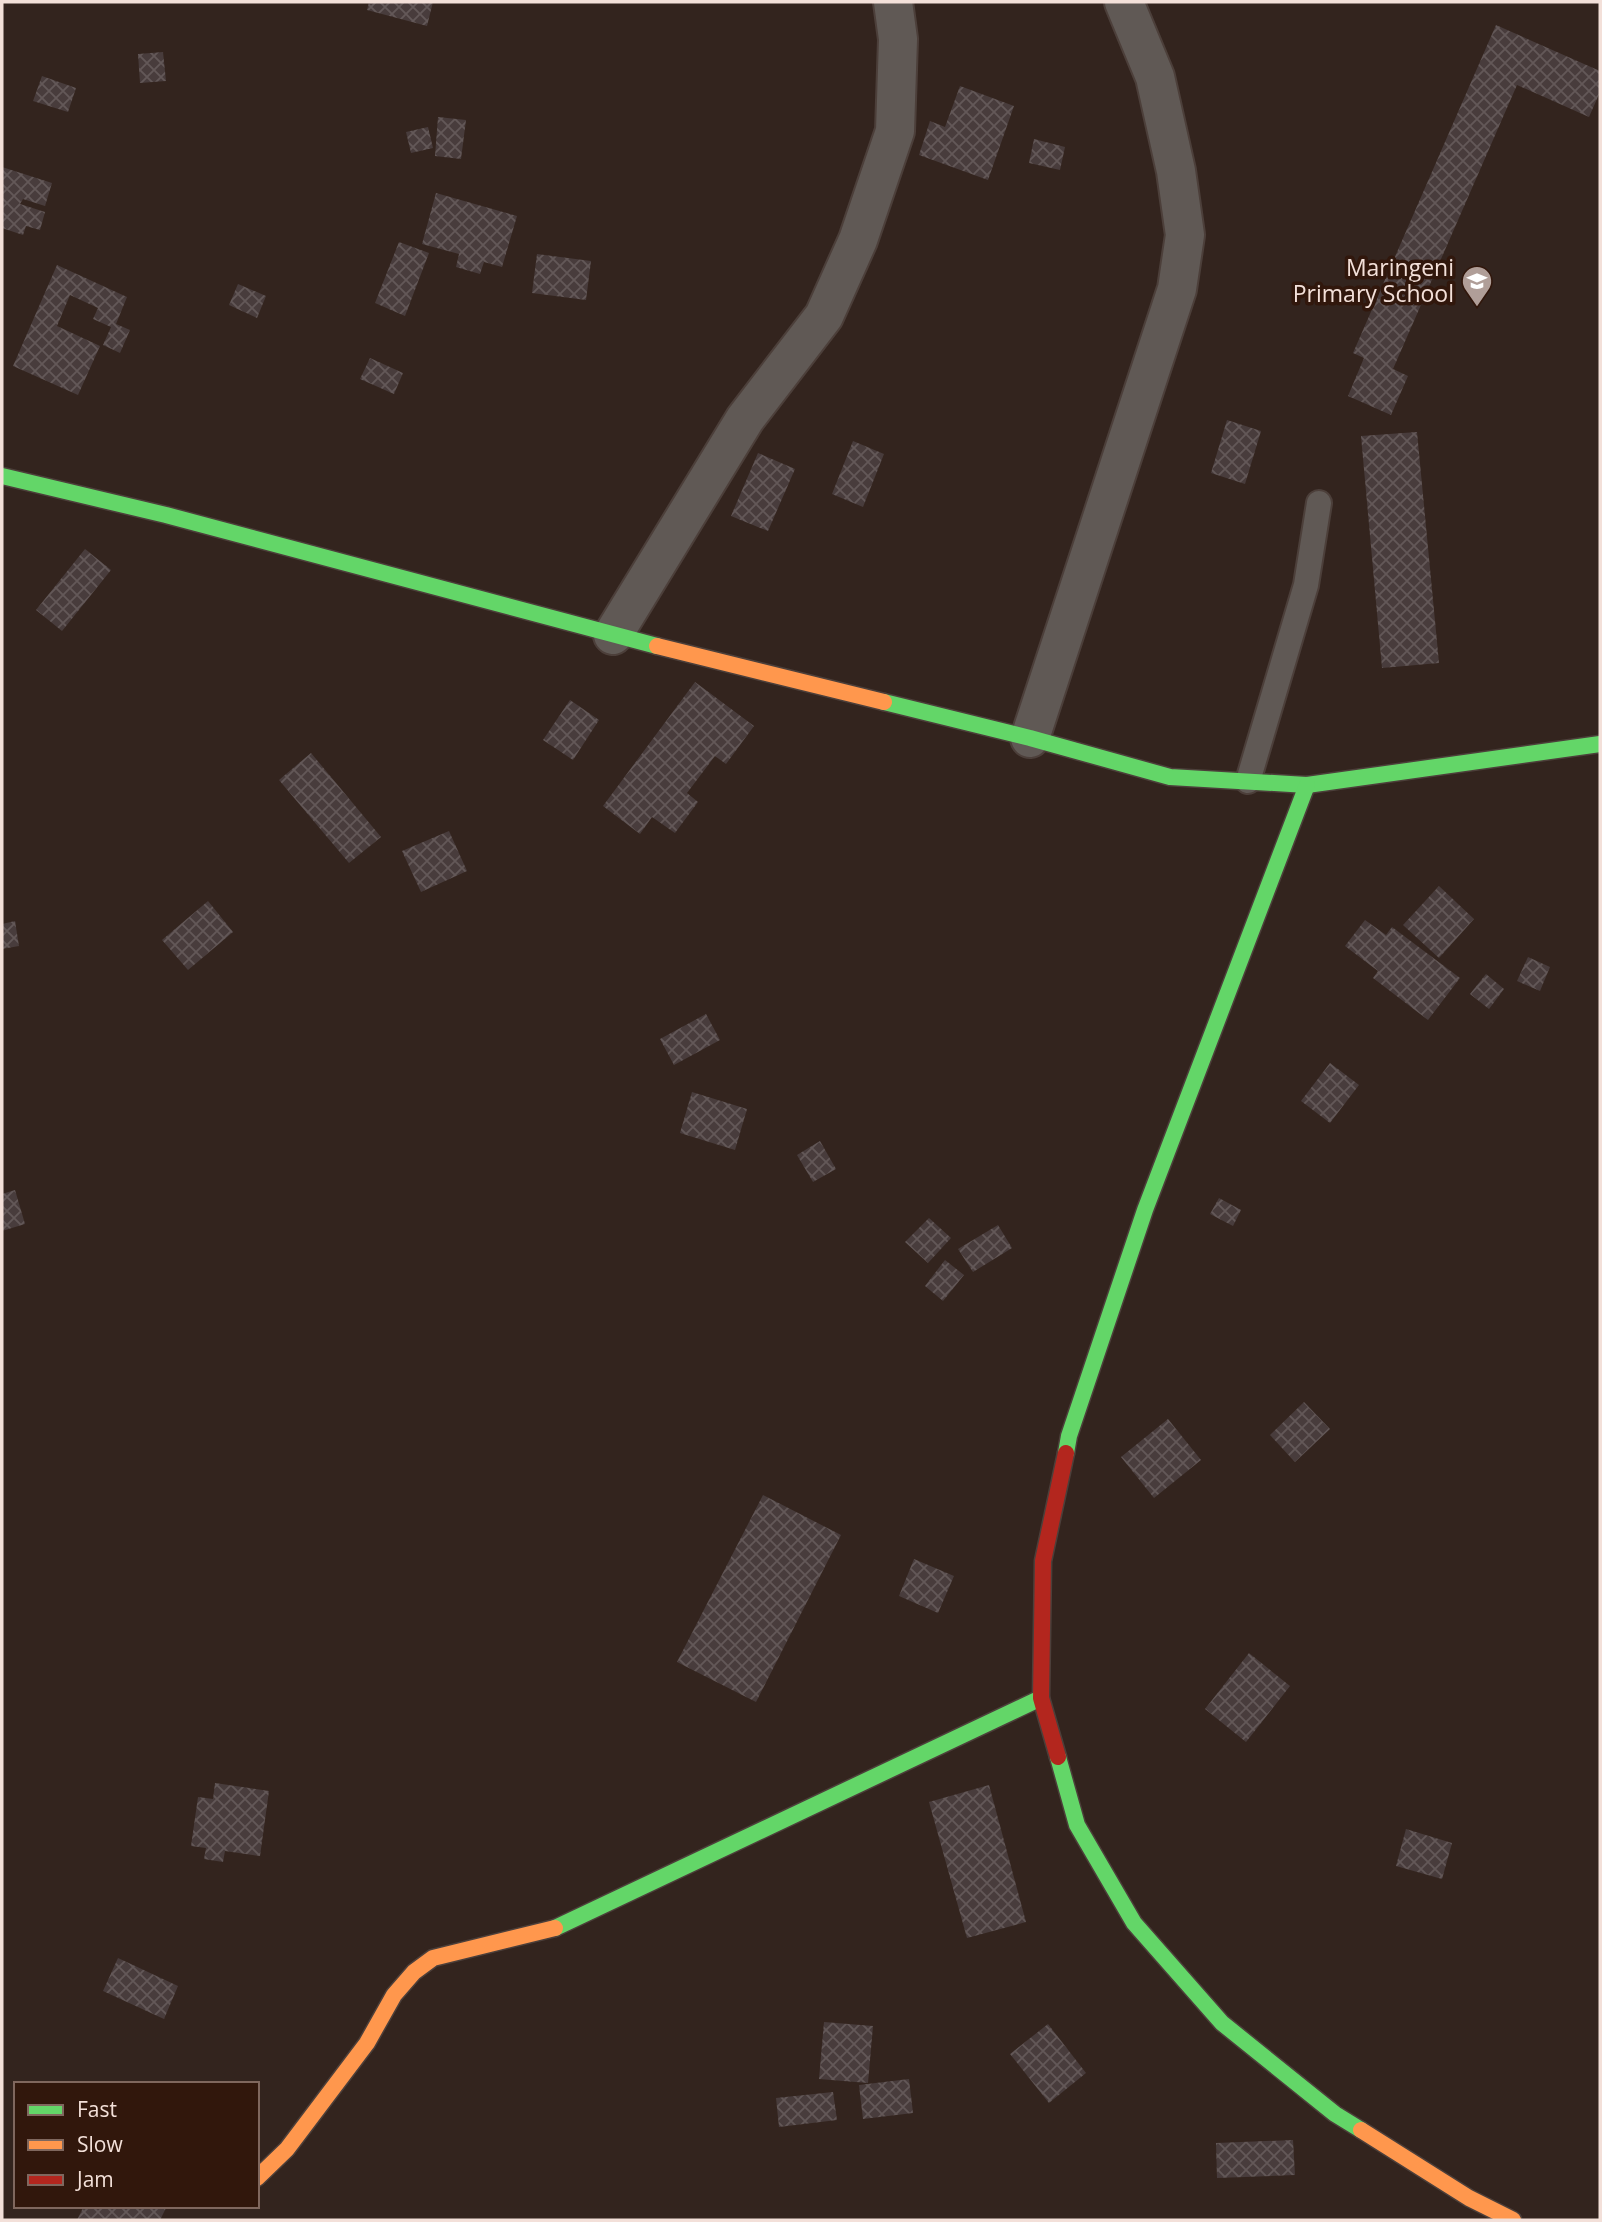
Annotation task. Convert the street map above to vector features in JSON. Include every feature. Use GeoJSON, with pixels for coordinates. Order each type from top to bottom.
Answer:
{"type":"FeatureCollection","features":[{"type":"Feature","properties":{"kind":"street"},"geometry":{"type":"LineString","coordinates":[[613,635],[746,419],[824,316],[858,240],[895,131],[898,40],[893,2]]}},
{"type":"Feature","properties":{"kind":"street"},"geometry":{"type":"LineString","coordinates":[[1030,738],[1177,289],[1185,235],[1177,171],[1155,77],[1124,2]]}},
{"type":"Feature","properties":{"kind":"street"},"geometry":{"type":"LineString","coordinates":[[2,476],[166,515],[613,635],[1030,738],[1170,777],[1307,785],[1600,744]]}},
{"type":"Feature","properties":{"kind":"street"},"geometry":{"type":"LineString","coordinates":[[1307,785],[1145,1210],[1069,1436],[1043,1561],[1041,1698],[1077,1825],[1134,1923],[1222,2022],[1335,2114],[1469,2198],[1513,2220]]}},
{"type":"Feature","properties":{"kind":"street"},"geometry":{"type":"LineString","coordinates":[[259,2176],[287,2150],[367,2043],[394,1995],[414,1972],[433,1958],[555,1928],[1041,1698]]}},
{"type":"Feature","properties":{"kind":"lane"},"geometry":{"type":"LineString","coordinates":[[1248,782],[1306,585],[1319,503]]}},
{"type":"Feature","properties":{"kind":"building"},"geometry":{"type":"Polygon","coordinates":[[[369,2],[433,2],[427,26],[367,10],[369,2]]]}},
{"type":"Feature","properties":{"kind":"building"},"geometry":{"type":"Polygon","coordinates":[[[1496,25],[1600,71],[1600,92],[1589,117],[1517,85],[1393,369],[1408,376],[1391,415],[1348,396],[1364,358],[1353,353],[1496,25]]]}},
{"type":"Feature","properties":{"kind":"building"},"geometry":{"type":"Polygon","coordinates":[[[163,52],[166,81],[140,83],[138,54],[163,52]]]}},
{"type":"Feature","properties":{"kind":"building"},"geometry":{"type":"Polygon","coordinates":[[[42,76],[76,88],[68,112],[33,101],[42,76]]]}},
{"type":"Feature","properties":{"kind":"building"},"geometry":{"type":"Polygon","coordinates":[[[960,86],[1014,106],[988,180],[919,155],[930,121],[945,127],[960,86]]]}},
{"type":"Feature","properties":{"kind":"building"},"geometry":{"type":"Polygon","coordinates":[[[438,117],[466,120],[461,159],[435,156],[438,117]]]}},
{"type":"Feature","properties":{"kind":"building"},"geometry":{"type":"Polygon","coordinates":[[[428,127],[433,148],[411,153],[406,132],[428,127]]]}},
{"type":"Feature","properties":{"kind":"building"},"geometry":{"type":"Polygon","coordinates":[[[1034,139],[1065,147],[1060,170],[1029,163],[1034,139]]]}},
{"type":"Feature","properties":{"kind":"building"},"geometry":{"type":"Polygon","coordinates":[[[2,167],[52,183],[45,206],[23,199],[20,204],[45,212],[40,230],[26,226],[23,235],[2,228],[2,167]]]}},
{"type":"Feature","properties":{"kind":"building"},"geometry":{"type":"Polygon","coordinates":[[[436,193],[517,216],[502,267],[484,262],[480,274],[456,267],[459,254],[422,244],[436,193]]]}},
{"type":"Feature","properties":{"kind":"building"},"geometry":{"type":"Polygon","coordinates":[[[399,242],[429,253],[405,316],[375,303],[399,242]]]}},
{"type":"Feature","properties":{"kind":"building"},"geometry":{"type":"Polygon","coordinates":[[[537,254],[591,261],[586,300],[532,293],[537,254]]]}},
{"type":"Feature","properties":{"kind":"building"},"geometry":{"type":"Polygon","coordinates":[[[57,265],[127,297],[116,324],[130,330],[120,353],[103,345],[111,327],[93,319],[98,308],[70,295],[57,326],[100,346],[78,395],[13,366],[57,265]]]}},
{"type":"Feature","properties":{"kind":"building"},"geometry":{"type":"Polygon","coordinates":[[[238,284],[266,296],[257,318],[229,305],[238,284]]]}},
{"type":"Feature","properties":{"kind":"building"},"geometry":{"type":"Polygon","coordinates":[[[370,358],[403,373],[394,394],[360,379],[370,358]]]}},
{"type":"Feature","properties":{"kind":"building"},"geometry":{"type":"Polygon","coordinates":[[[1227,420],[1261,431],[1245,484],[1211,473],[1227,420]]]}},
{"type":"Feature","properties":{"kind":"building"},"geometry":{"type":"Polygon","coordinates":[[[1417,432],[1439,663],[1382,668],[1361,436],[1417,432]]]}},
{"type":"Feature","properties":{"kind":"building"},"geometry":{"type":"Polygon","coordinates":[[[853,441],[884,454],[863,507],[832,494],[853,441]]]}},
{"type":"Feature","properties":{"kind":"building"},"geometry":{"type":"Polygon","coordinates":[[[758,453],[795,469],[768,531],[731,516],[758,453]]]}},
{"type":"Feature","properties":{"kind":"building"},"geometry":{"type":"Polygon","coordinates":[[[85,549],[111,570],[62,631],[36,610],[85,549]]]}},
{"type":"Feature","properties":{"kind":"building"},"geometry":{"type":"Polygon","coordinates":[[[695,682],[754,726],[726,764],[715,756],[687,793],[698,802],[675,833],[652,817],[640,834],[603,806],[695,682]]]}},
{"type":"Feature","properties":{"kind":"building"},"geometry":{"type":"Polygon","coordinates":[[[570,700],[599,720],[573,760],[543,740],[570,700]]]}},
{"type":"Feature","properties":{"kind":"building"},"geometry":{"type":"Polygon","coordinates":[[[311,753],[381,837],[349,863],[279,780],[311,753]]]}},
{"type":"Feature","properties":{"kind":"building"},"geometry":{"type":"Polygon","coordinates":[[[449,831],[467,871],[421,892],[402,851],[449,831]]]}},
{"type":"Feature","properties":{"kind":"building"},"geometry":{"type":"Polygon","coordinates":[[[1439,886],[1474,919],[1439,958],[1403,925],[1439,886]]]}},
{"type":"Feature","properties":{"kind":"building"},"geometry":{"type":"Polygon","coordinates":[[[208,901],[233,932],[188,970],[162,940],[208,901]]]}},
{"type":"Feature","properties":{"kind":"building"},"geometry":{"type":"Polygon","coordinates":[[[1365,920],[1386,935],[1392,927],[1460,978],[1428,1020],[1373,978],[1378,971],[1345,946],[1365,920]]]}},
{"type":"Feature","properties":{"kind":"building"},"geometry":{"type":"Polygon","coordinates":[[[15,921],[19,946],[2,949],[2,924],[15,921]]]}},
{"type":"Feature","properties":{"kind":"building"},"geometry":{"type":"Polygon","coordinates":[[[1528,957],[1550,967],[1540,991],[1517,981],[1528,957]]]}},
{"type":"Feature","properties":{"kind":"building"},"geometry":{"type":"Polygon","coordinates":[[[1486,974],[1504,989],[1489,1009],[1470,994],[1486,974]]]}},
{"type":"Feature","properties":{"kind":"building"},"geometry":{"type":"Polygon","coordinates":[[[706,1014],[720,1040],[674,1065],[660,1039],[706,1014]]]}},
{"type":"Feature","properties":{"kind":"building"},"geometry":{"type":"Polygon","coordinates":[[[1330,1063],[1359,1085],[1330,1123],[1301,1101],[1330,1063]]]}},
{"type":"Feature","properties":{"kind":"building"},"geometry":{"type":"Polygon","coordinates":[[[692,1092],[747,1109],[735,1150],[680,1133],[692,1092]]]}},
{"type":"Feature","properties":{"kind":"building"},"geometry":{"type":"Polygon","coordinates":[[[820,1141],[836,1169],[813,1182],[797,1155],[820,1141]]]}},
{"type":"Feature","properties":{"kind":"building"},"geometry":{"type":"Polygon","coordinates":[[[15,1190],[25,1224],[2,1231],[2,1194],[15,1190]]]}},
{"type":"Feature","properties":{"kind":"building"},"geometry":{"type":"Polygon","coordinates":[[[1219,1198],[1241,1210],[1233,1226],[1210,1214],[1219,1198]]]}},
{"type":"Feature","properties":{"kind":"building"},"geometry":{"type":"Polygon","coordinates":[[[929,1218],[951,1238],[928,1263],[905,1242],[929,1218]]]}},
{"type":"Feature","properties":{"kind":"building"},"geometry":{"type":"Polygon","coordinates":[[[998,1225],[1012,1248],[973,1272],[958,1249],[998,1225]]]}},
{"type":"Feature","properties":{"kind":"building"},"geometry":{"type":"Polygon","coordinates":[[[945,1260],[964,1275],[943,1301],[925,1286],[945,1260]]]}},
{"type":"Feature","properties":{"kind":"building"},"geometry":{"type":"Polygon","coordinates":[[[1304,1402],[1330,1429],[1295,1462],[1270,1435],[1304,1402]]]}},
{"type":"Feature","properties":{"kind":"building"},"geometry":{"type":"Polygon","coordinates":[[[1168,1419],[1201,1460],[1154,1498],[1121,1457],[1168,1419]]]}},
{"type":"Feature","properties":{"kind":"building"},"geometry":{"type":"Polygon","coordinates":[[[763,1495],[841,1535],[756,1702],[677,1662],[763,1495]]]}},
{"type":"Feature","properties":{"kind":"building"},"geometry":{"type":"Polygon","coordinates":[[[914,1559],[954,1576],[938,1613],[899,1596],[914,1559]]]}},
{"type":"Feature","properties":{"kind":"building"},"geometry":{"type":"Polygon","coordinates":[[[1249,1653],[1290,1686],[1246,1742],[1205,1709],[1249,1653]]]}},
{"type":"Feature","properties":{"kind":"building"},"geometry":{"type":"Polygon","coordinates":[[[215,1783],[269,1791],[260,1856],[225,1851],[223,1862],[204,1859],[206,1848],[191,1846],[198,1797],[213,1799],[215,1783]]]}},
{"type":"Feature","properties":{"kind":"building"},"geometry":{"type":"Polygon","coordinates":[[[989,1785],[1026,1922],[967,1938],[929,1802],[989,1785]]]}},
{"type":"Feature","properties":{"kind":"building"},"geometry":{"type":"Polygon","coordinates":[[[1406,1829],[1452,1843],[1442,1879],[1396,1866],[1406,1829]]]}},
{"type":"Feature","properties":{"kind":"building"},"geometry":{"type":"Polygon","coordinates":[[[118,1958],[178,1986],[164,2019],[103,1991],[118,1958]]]}},
{"type":"Feature","properties":{"kind":"building"},"geometry":{"type":"Polygon","coordinates":[[[824,2022],[873,2026],[868,2083],[819,2079],[824,2022]]]}},
{"type":"Feature","properties":{"kind":"building"},"geometry":{"type":"Polygon","coordinates":[[[1048,2024],[1086,2073],[1049,2103],[1010,2054],[1048,2024]]]}},
{"type":"Feature","properties":{"kind":"building"},"geometry":{"type":"Polygon","coordinates":[[[909,2079],[913,2113],[863,2119],[859,2085],[909,2079]]]}},
{"type":"Feature","properties":{"kind":"building"},"geometry":{"type":"Polygon","coordinates":[[[833,2092],[837,2120],[779,2127],[776,2098],[833,2092]]]}},
{"type":"Feature","properties":{"kind":"building"},"geometry":{"type":"Polygon","coordinates":[[[1293,2140],[1295,2175],[1217,2178],[1216,2143],[1293,2140]]]}},
{"type":"Feature","properties":{"kind":"building"},"geometry":{"type":"Polygon","coordinates":[[[83,2208],[166,2208],[160,2220],[77,2220],[83,2208]]]}},
{"type":"Feature","properties":{"kind":"traffic: fast"},"geometry":{"type":"LineString","coordinates":[[2,476],[166,515],[657,646]]}},
{"type":"Feature","properties":{"kind":"traffic: fast"},"geometry":{"type":"LineString","coordinates":[[884,702],[1030,738],[1170,777],[1307,785],[1600,744]]}},
{"type":"Feature","properties":{"kind":"traffic: fast"},"geometry":{"type":"LineString","coordinates":[[1066,1453],[1069,1436],[1145,1210],[1307,785]]}},
{"type":"Feature","properties":{"kind":"traffic: fast"},"geometry":{"type":"LineString","coordinates":[[555,1928],[1041,1698]]}},
{"type":"Feature","properties":{"kind":"traffic: fast"},"geometry":{"type":"LineString","coordinates":[[1058,1757],[1077,1825],[1134,1923],[1222,2023],[1335,2114],[1361,2130]]}},
{"type":"Feature","properties":{"kind":"traffic: slow"},"geometry":{"type":"LineString","coordinates":[[657,646],[884,702]]}},
{"type":"Feature","properties":{"kind":"traffic: slow"},"geometry":{"type":"LineString","coordinates":[[259,2176],[287,2149],[367,2043],[394,1995],[414,1972],[433,1958],[555,1928]]}},
{"type":"Feature","properties":{"kind":"traffic: slow"},"geometry":{"type":"LineString","coordinates":[[1361,2130],[1469,2198],[1513,2220]]}},
{"type":"Feature","properties":{"kind":"traffic: jam"},"geometry":{"type":"LineString","coordinates":[[1058,1757],[1041,1698],[1043,1561],[1066,1453]]}},
{"type":"Feature","properties":{"kind":"place","name":"Maringeni Primary School"},"geometry":{"type":"Point","coordinates":[1477,308]}}]}
